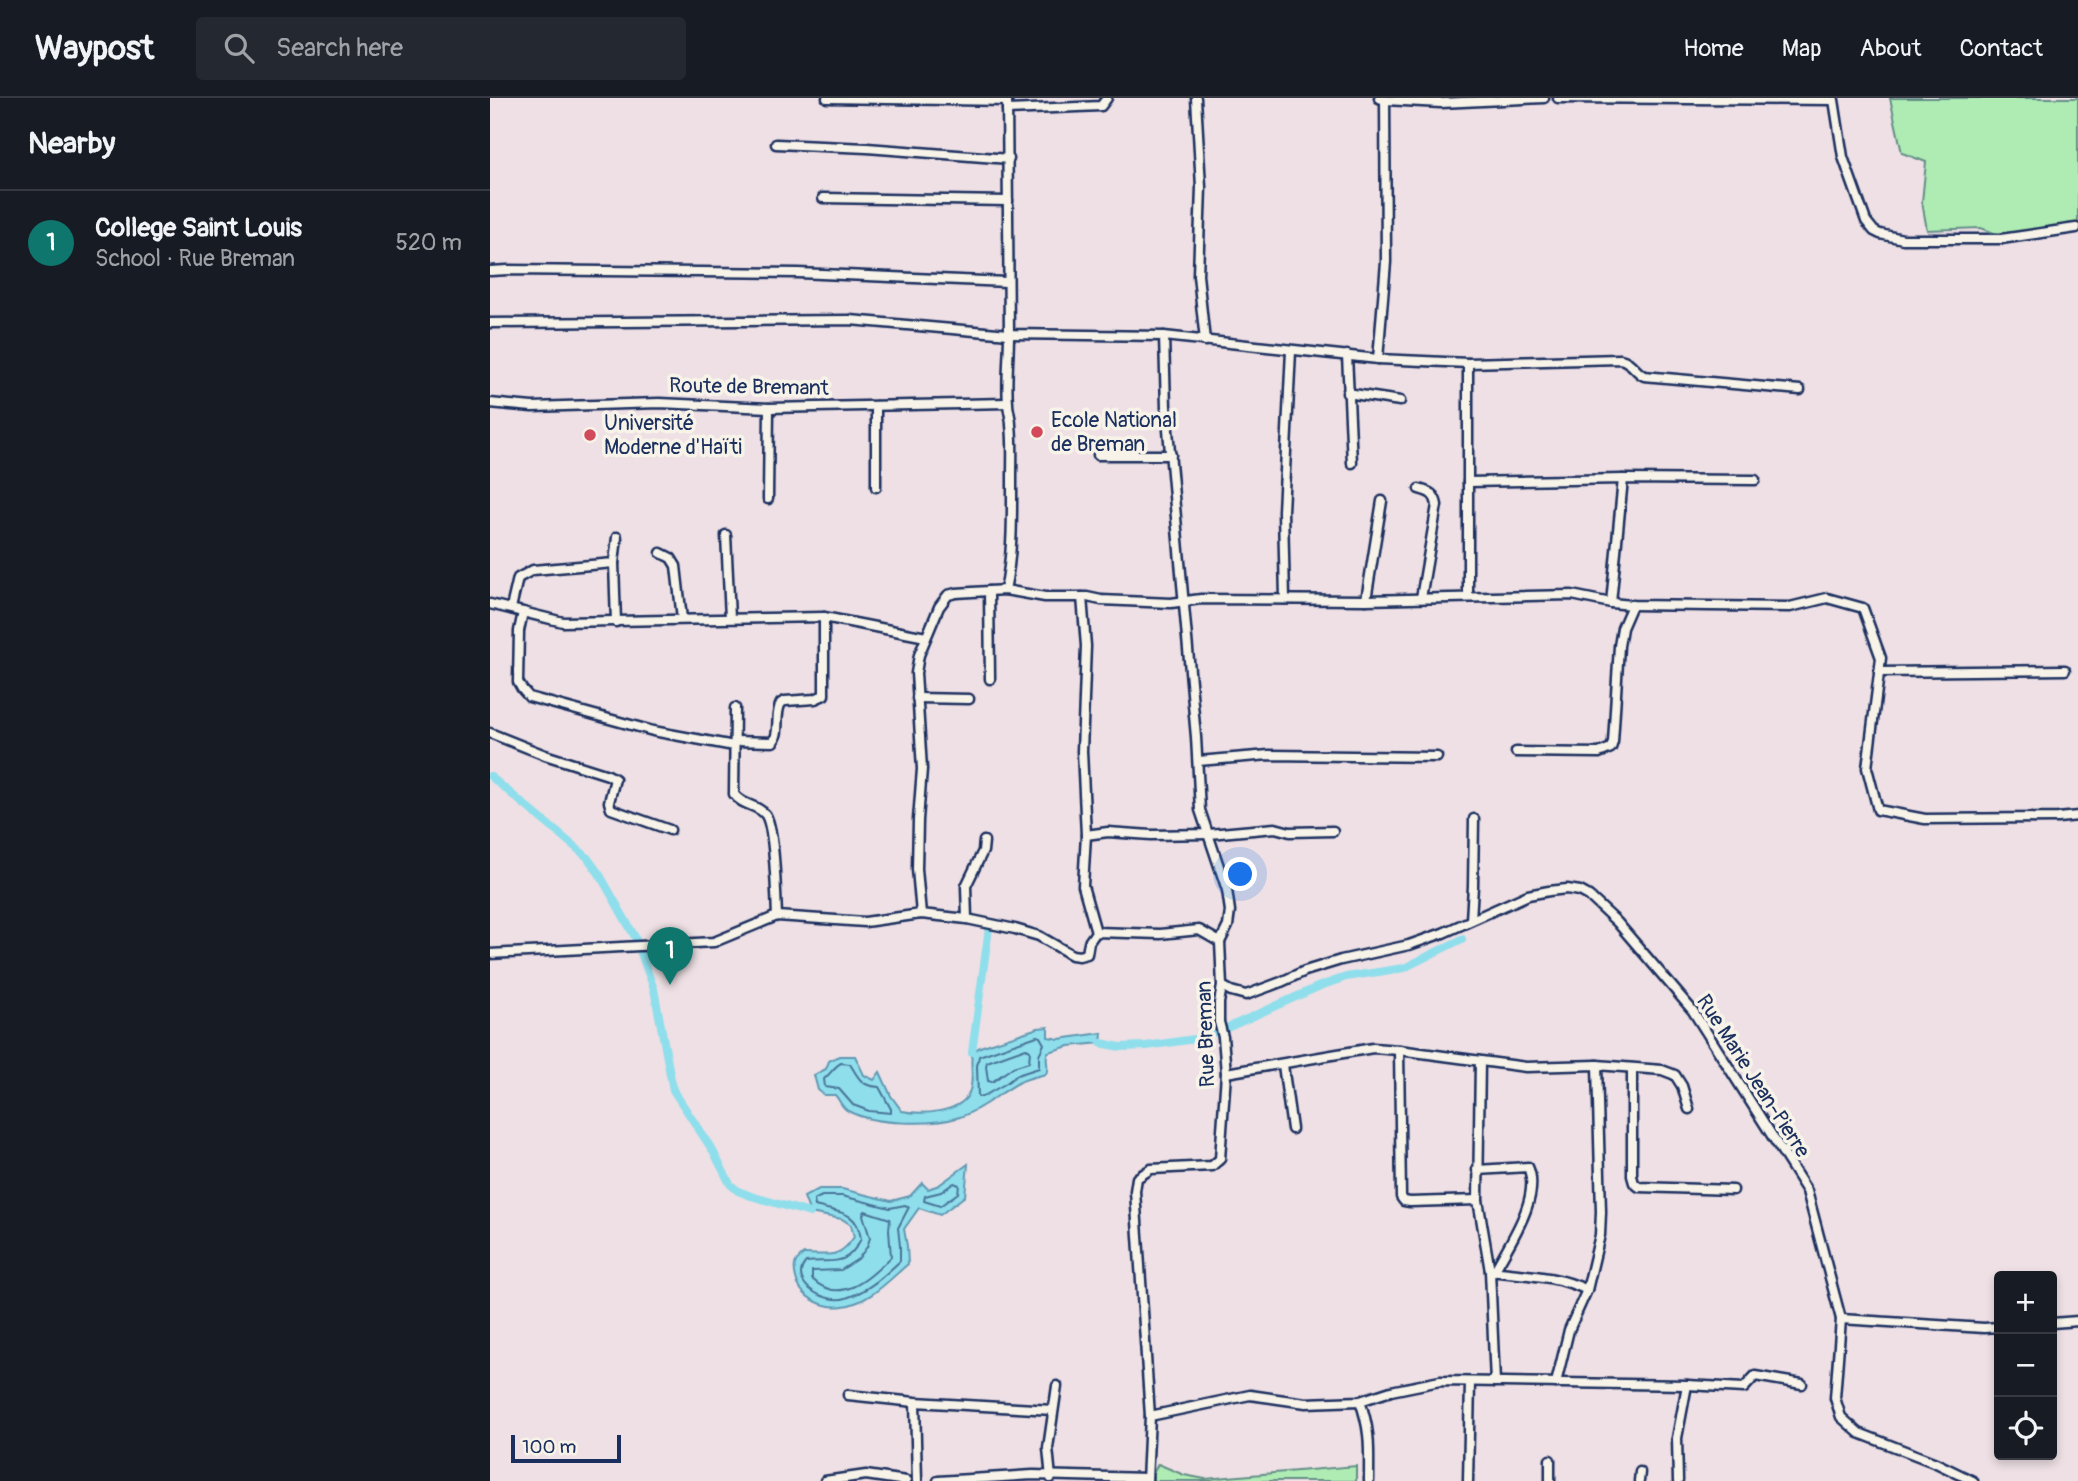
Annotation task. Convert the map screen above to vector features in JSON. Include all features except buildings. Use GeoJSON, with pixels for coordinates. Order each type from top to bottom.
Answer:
{"type":"FeatureCollection","features":[{"type":"Feature","properties":{"kind":"street"},"geometry":{"type":"LineString","coordinates":[[827,98],[1101,106],[1107,98]]}},
{"type":"Feature","properties":{"kind":"street"},"geometry":{"type":"LineString","coordinates":[[1196,98],[1201,187],[1198,275],[1205,341]]}},
{"type":"Feature","properties":{"kind":"street"},"geometry":{"type":"LineString","coordinates":[[1378,359],[1386,262],[1382,99],[1441,103],[1544,98]]}},
{"type":"Feature","properties":{"kind":"street"},"geometry":{"type":"LineString","coordinates":[[1558,98],[1834,100],[1843,157],[1866,221],[1874,231],[1903,239],[2001,239],[2076,228]]}},
{"type":"Feature","properties":{"kind":"street"},"geometry":{"type":"LineString","coordinates":[[1005,590],[1011,564],[1012,539],[1011,425],[1007,403],[1007,103]]}},
{"type":"Feature","properties":{"kind":"street"},"geometry":{"type":"LineString","coordinates":[[776,144],[1009,159]]}},
{"type":"Feature","properties":{"kind":"street"},"geometry":{"type":"LineString","coordinates":[[823,198],[1008,201]]}},
{"type":"Feature","properties":{"kind":"street"},"geometry":{"type":"LineString","coordinates":[[490,271],[798,273],[1007,282]]}},
{"type":"Feature","properties":{"kind":"street"},"geometry":{"type":"LineString","coordinates":[[490,323],[850,320],[1009,334],[1164,336],[1378,359],[1468,363],[1620,359],[1630,363],[1637,373],[1644,376],[1800,390]]}},
{"type":"Feature","properties":{"kind":"street","name":"Rue Breman"},"geometry":{"type":"LineString","coordinates":[[1147,1480],[1150,1416],[1135,1191],[1137,1178],[1151,1169],[1212,1166],[1220,1159],[1226,1073],[1219,1023],[1222,986],[1220,942],[1228,926],[1230,911],[1227,890],[1200,810],[1198,761],[1164,390],[1164,336]]}},
{"type":"Feature","properties":{"kind":"street"},"geometry":{"type":"LineString","coordinates":[[1285,598],[1283,511],[1291,351]]}},
{"type":"Feature","properties":{"kind":"street"},"geometry":{"type":"LineString","coordinates":[[1347,355],[1352,463]]}},
{"type":"Feature","properties":{"kind":"street"},"geometry":{"type":"LineString","coordinates":[[1468,363],[1468,597]]}},
{"type":"Feature","properties":{"kind":"street"},"geometry":{"type":"LineString","coordinates":[[1347,393],[1400,401]]}},
{"type":"Feature","properties":{"kind":"street","name":"Route de Bremant"},"geometry":{"type":"LineString","coordinates":[[490,403],[532,407],[659,403],[769,408],[1007,403]]}},
{"type":"Feature","properties":{"kind":"street"},"geometry":{"type":"LineString","coordinates":[[876,406],[876,487]]}},
{"type":"Feature","properties":{"kind":"street"},"geometry":{"type":"LineString","coordinates":[[768,499],[769,408]]}},
{"type":"Feature","properties":{"kind":"street"},"geometry":{"type":"LineString","coordinates":[[1098,455],[1171,456]]}},
{"type":"Feature","properties":{"kind":"street"},"geometry":{"type":"LineString","coordinates":[[1611,603],[1623,479]]}},
{"type":"Feature","properties":{"kind":"street"},"geometry":{"type":"LineString","coordinates":[[1468,482],[1755,480]]}},
{"type":"Feature","properties":{"kind":"street"},"geometry":{"type":"LineString","coordinates":[[1419,489],[1436,497],[1437,505],[1421,598]]}},
{"type":"Feature","properties":{"kind":"street"},"geometry":{"type":"LineString","coordinates":[[1366,600],[1382,500]]}},
{"type":"Feature","properties":{"kind":"street"},"geometry":{"type":"LineString","coordinates":[[726,536],[730,618]]}},
{"type":"Feature","properties":{"kind":"street"},"geometry":{"type":"LineString","coordinates":[[616,622],[614,563],[617,537]]}},
{"type":"Feature","properties":{"kind":"street"},"geometry":{"type":"LineString","coordinates":[[661,553],[671,558],[676,566],[682,620]]}},
{"type":"Feature","properties":{"kind":"street"},"geometry":{"type":"LineString","coordinates":[[511,608],[518,578],[533,570],[614,563]]}},
{"type":"Feature","properties":{"kind":"street"},"geometry":{"type":"LineString","coordinates":[[921,914],[917,869],[922,769],[916,673],[919,655],[939,607],[948,595],[989,591],[1005,590],[1045,597],[1171,603],[1182,600],[1366,600],[1572,594],[1632,605],[1790,607],[1827,598],[1863,608],[1881,658],[1867,768],[1878,810],[1925,819],[2078,816]]}},
{"type":"Feature","properties":{"kind":"street"},"geometry":{"type":"LineString","coordinates":[[989,591],[990,679]]}},
{"type":"Feature","properties":{"kind":"street"},"geometry":{"type":"LineString","coordinates":[[1083,597],[1086,646],[1082,751],[1086,835],[1083,886],[1096,932]]}},
{"type":"Feature","properties":{"kind":"street"},"geometry":{"type":"LineString","coordinates":[[490,604],[563,622],[824,617],[926,637]]}},
{"type":"Feature","properties":{"kind":"street"},"geometry":{"type":"LineString","coordinates":[[1516,752],[1599,753],[1611,748],[1614,742],[1622,628],[1632,605]]}},
{"type":"Feature","properties":{"kind":"street"},"geometry":{"type":"LineString","coordinates":[[523,612],[519,631],[519,682],[529,697],[653,731],[734,744],[775,741],[781,703],[815,699],[824,695],[824,617]]}},
{"type":"Feature","properties":{"kind":"street"},"geometry":{"type":"LineString","coordinates":[[1879,672],[2065,670]]}},
{"type":"Feature","properties":{"kind":"street"},"geometry":{"type":"LineString","coordinates":[[917,698],[969,699]]}},
{"type":"Feature","properties":{"kind":"street"},"geometry":{"type":"LineString","coordinates":[[735,708],[734,794],[738,802],[757,808],[766,815],[771,830],[778,916]]}},
{"type":"Feature","properties":{"kind":"street"},"geometry":{"type":"LineString","coordinates":[[490,733],[545,755],[608,775],[615,779],[609,802],[611,809],[670,830]]}},
{"type":"Feature","properties":{"kind":"street"},"geometry":{"type":"LineString","coordinates":[[1198,761],[1269,755],[1437,757]]}},
{"type":"Feature","properties":{"kind":"street"},"geometry":{"type":"LineString","coordinates":[[1471,920],[1474,819]]}},
{"type":"Feature","properties":{"kind":"street"},"geometry":{"type":"LineString","coordinates":[[1086,835],[1108,832],[1151,835],[1209,834],[1275,828],[1290,832],[1333,831]]}},
{"type":"Feature","properties":{"kind":"street"},"geometry":{"type":"LineString","coordinates":[[967,919],[966,886],[983,851],[984,841]]}},
{"type":"Feature","properties":{"kind":"street","name":"Rue Marie Jean-Pierre"},"geometry":{"type":"LineString","coordinates":[[1222,986],[1246,995],[1317,967],[1409,945],[1443,933],[1528,895],[1567,889],[1589,896],[1616,922],[1693,1011],[1807,1191],[1841,1319],[1835,1398],[1841,1417],[1859,1433],[1936,1463],[1973,1481]]}},
{"type":"Feature","properties":{"kind":"street"},"geometry":{"type":"LineString","coordinates":[[490,954],[714,942],[778,916],[865,922],[921,914],[967,919],[1039,936],[1072,955],[1079,956],[1087,954],[1089,942],[1096,932]]}},
{"type":"Feature","properties":{"kind":"street"},"geometry":{"type":"LineString","coordinates":[[1096,932],[1160,934],[1199,930],[1220,942]]}},
{"type":"Feature","properties":{"kind":"street"},"geometry":{"type":"LineString","coordinates":[[1226,1073],[1373,1048],[1526,1067],[1597,1065],[1662,1070],[1675,1074],[1689,1109]]}},
{"type":"Feature","properties":{"kind":"street"},"geometry":{"type":"LineString","coordinates":[[1399,1050],[1401,1197],[1410,1202],[1478,1200]]}},
{"type":"Feature","properties":{"kind":"street"},"geometry":{"type":"LineString","coordinates":[[1479,1061],[1478,1200],[1492,1271],[1494,1382]]}},
{"type":"Feature","properties":{"kind":"street"},"geometry":{"type":"LineString","coordinates":[[1283,1065],[1292,1129]]}},
{"type":"Feature","properties":{"kind":"street"},"geometry":{"type":"LineString","coordinates":[[1556,1383],[1569,1330],[1587,1290],[1600,1235],[1597,1065]]}},
{"type":"Feature","properties":{"kind":"street"},"geometry":{"type":"LineString","coordinates":[[1632,1068],[1634,1183],[1639,1187],[1733,1190]]}},
{"type":"Feature","properties":{"kind":"street"},"geometry":{"type":"LineString","coordinates":[[1477,1170],[1528,1167],[1530,1170],[1530,1191],[1525,1214],[1492,1271]]}},
{"type":"Feature","properties":{"kind":"street"},"geometry":{"type":"LineString","coordinates":[[1492,1271],[1548,1278],[1587,1290]]}},
{"type":"Feature","properties":{"kind":"street"},"geometry":{"type":"LineString","coordinates":[[1841,1319],[1994,1327]]}},
{"type":"Feature","properties":{"kind":"street"},"geometry":{"type":"LineString","coordinates":[[2057,1323],[2078,1321]]}},
{"type":"Feature","properties":{"kind":"street"},"geometry":{"type":"LineString","coordinates":[[1150,1416],[1250,1395],[1306,1403],[1360,1401],[1391,1391],[1440,1381],[1744,1388],[1755,1376],[1802,1384]]}},
{"type":"Feature","properties":{"kind":"street"},"geometry":{"type":"LineString","coordinates":[[1468,1481],[1470,1382]]}},
{"type":"Feature","properties":{"kind":"street"},"geometry":{"type":"LineString","coordinates":[[1678,1481],[1677,1438],[1688,1385]]}},
{"type":"Feature","properties":{"kind":"street"},"geometry":{"type":"LineString","coordinates":[[1051,1478],[1048,1448],[1057,1386]]}},
{"type":"Feature","properties":{"kind":"street"},"geometry":{"type":"LineString","coordinates":[[848,1395],[1053,1410]]}},
{"type":"Feature","properties":{"kind":"street"},"geometry":{"type":"LineString","coordinates":[[1360,1401],[1369,1438],[1368,1481]]}},
{"type":"Feature","properties":{"kind":"street"},"geometry":{"type":"LineString","coordinates":[[915,1402],[917,1481]]}},
{"type":"Feature","properties":{"kind":"street"},"geometry":{"type":"LineString","coordinates":[[1550,1461],[1550,1481]]}},
{"type":"Feature","properties":{"kind":"street"},"geometry":{"type":"LineString","coordinates":[[825,1481],[866,1475],[906,1481]]}},
{"type":"Feature","properties":{"kind":"street"},"geometry":{"type":"LineString","coordinates":[[938,1481],[1051,1478],[1147,1480]]}},
{"type":"Feature","properties":{"kind":"green space"},"geometry":{"type":"Polygon","coordinates":[[[1890,98],[2078,98],[2078,223],[2053,231],[2002,236],[1981,228],[1927,230],[1922,202],[1926,162],[1902,153],[1890,98]]]}},
{"type":"Feature","properties":{"kind":"green space"},"geometry":{"type":"Polygon","coordinates":[[[1158,1464],[1184,1475],[1205,1479],[1356,1466],[1356,1481],[1149,1481],[1158,1464]]]}},
{"type":"Feature","properties":{"kind":"water"},"geometry":{"type":"Polygon","coordinates":[[[1048,1027],[1048,1037],[1059,1039],[1102,1033],[1101,1043],[1069,1046],[1048,1052],[1046,1074],[1023,1081],[976,1110],[948,1120],[903,1123],[859,1116],[846,1109],[835,1095],[824,1095],[818,1090],[814,1075],[826,1069],[829,1061],[839,1056],[855,1056],[864,1075],[874,1080],[880,1072],[891,1096],[902,1111],[941,1111],[960,1104],[966,1098],[971,1086],[972,1052],[980,1047],[1048,1027]]]}},
{"type":"Feature","properties":{"kind":"water"},"geometry":{"type":"Polygon","coordinates":[[[968,1164],[965,1196],[940,1215],[919,1208],[904,1229],[908,1264],[878,1290],[843,1306],[821,1304],[802,1291],[795,1272],[798,1259],[804,1254],[827,1255],[838,1252],[854,1237],[851,1225],[842,1219],[810,1213],[804,1197],[819,1189],[842,1189],[891,1201],[910,1196],[922,1183],[928,1189],[939,1185],[968,1164]]]}},
{"type":"Feature","properties":{"kind":"waterway"},"geometry":{"type":"LineString","coordinates":[[490,776],[587,857],[600,875],[635,937],[654,989],[673,1090],[713,1151],[730,1184],[738,1191],[751,1196],[810,1213]]}},
{"type":"Feature","properties":{"kind":"waterway"},"geometry":{"type":"LineString","coordinates":[[972,1052],[989,928]]}},
{"type":"Feature","properties":{"kind":"waterway"},"geometry":{"type":"LineString","coordinates":[[1101,1043],[1120,1047],[1146,1046],[1195,1039],[1346,977],[1404,968],[1462,939]]}},
{"type":"Feature","properties":{"kind":"place","name":"Ecole National de Breman"},"geometry":{"type":"Point","coordinates":[1037,432]}},
{"type":"Feature","properties":{"kind":"place","name":"Université Moderne d'Haïti"},"geometry":{"type":"Point","coordinates":[590,435]}},
{"type":"Feature","properties":{"kind":"place","name":"College Saint Louis"},"geometry":{"type":"Point","coordinates":[670,985]}}]}
